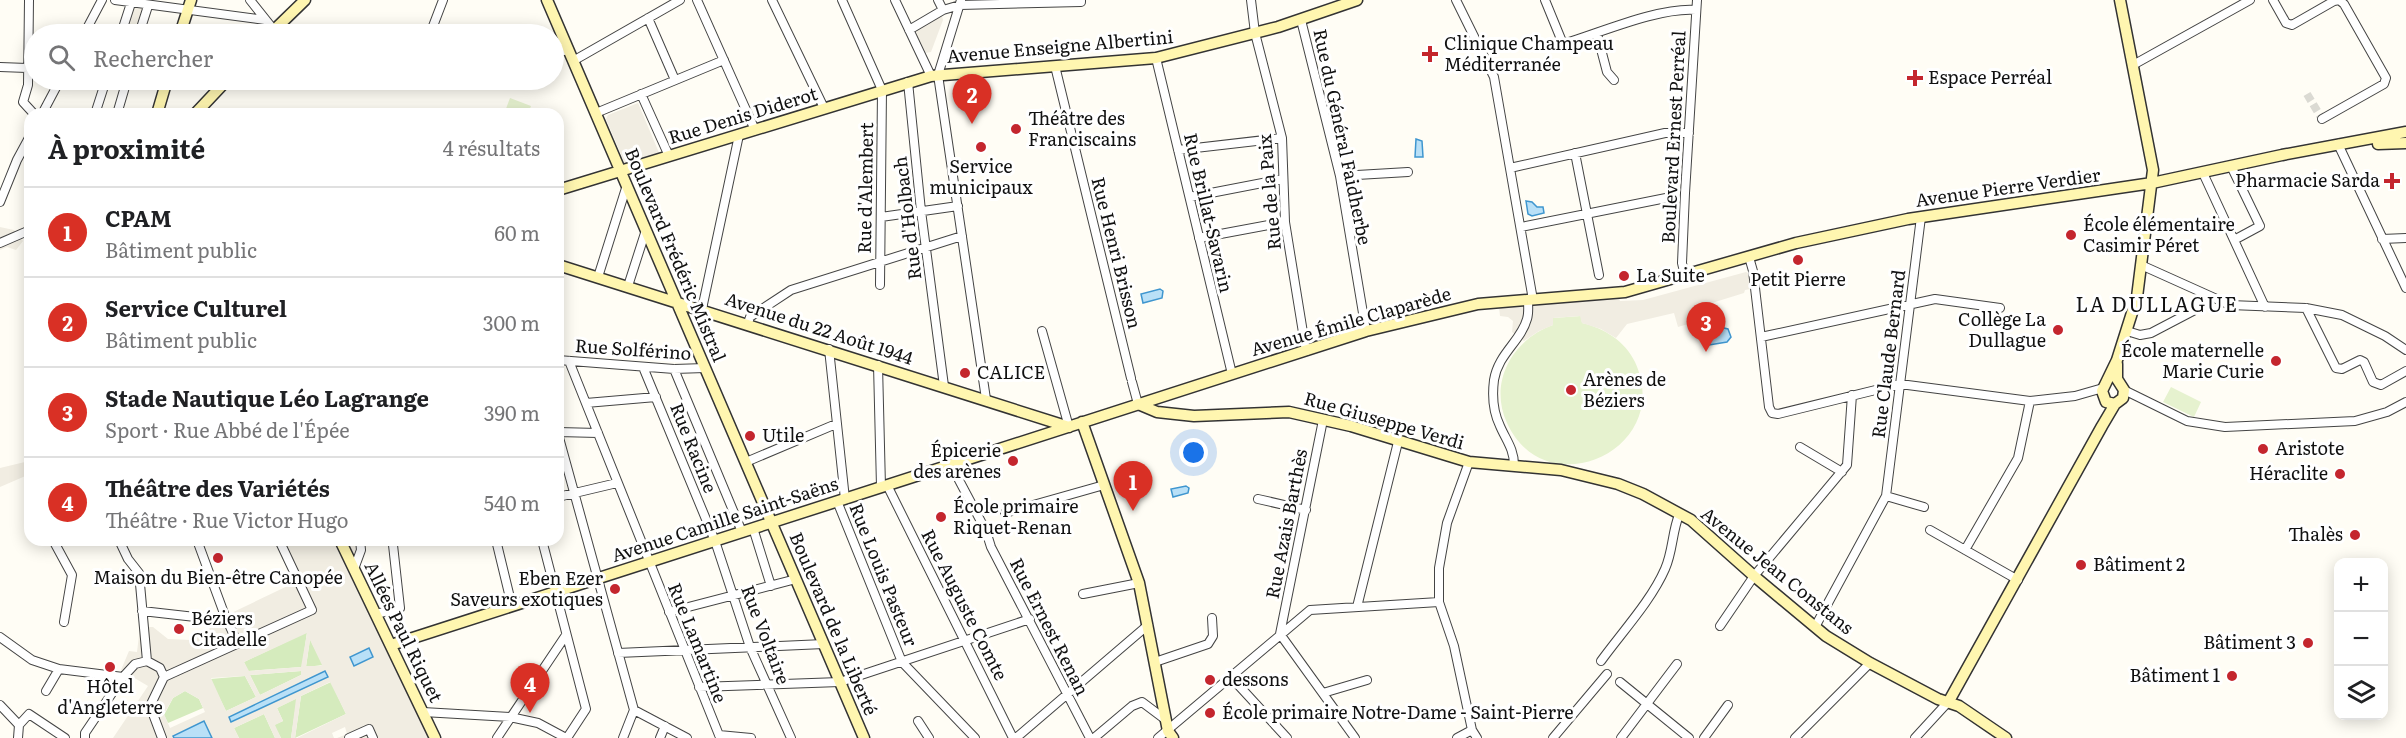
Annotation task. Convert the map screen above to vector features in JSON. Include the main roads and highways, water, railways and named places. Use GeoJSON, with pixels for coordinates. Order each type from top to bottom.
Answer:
{"type":"FeatureCollection","features":[{"type":"Feature","properties":{"kind":"water"},"geometry":{"type":"Polygon","coordinates":[[[1416,139],[1422,141],[1423,157],[1415,157],[1416,139]]]}},
{"type":"Feature","properties":{"kind":"water"},"geometry":{"type":"Polygon","coordinates":[[[1526,201],[1532,202],[1537,207],[1543,207],[1544,213],[1532,216],[1528,214],[1526,201]]]}},
{"type":"Feature","properties":{"kind":"water"},"geometry":{"type":"Polygon","coordinates":[[[1160,289],[1163,291],[1162,298],[1143,303],[1141,294],[1160,289]]]}},
{"type":"Feature","properties":{"kind":"water"},"geometry":{"type":"Polygon","coordinates":[[[1712,322],[1728,329],[1731,337],[1727,342],[1709,345],[1704,340],[1703,327],[1712,322]]]}},
{"type":"Feature","properties":{"kind":"water"},"geometry":{"type":"Polygon","coordinates":[[[1186,486],[1189,488],[1188,493],[1173,497],[1171,489],[1186,486]]]}},
{"type":"Feature","properties":{"kind":"water"},"geometry":{"type":"Polygon","coordinates":[[[369,648],[373,657],[354,666],[350,657],[369,648]]]}},
{"type":"Feature","properties":{"kind":"water"},"geometry":{"type":"Polygon","coordinates":[[[325,671],[328,677],[231,722],[229,717],[325,671]]]}},
{"type":"Feature","properties":{"kind":"water"},"geometry":{"type":"Polygon","coordinates":[[[204,721],[212,738],[174,738],[173,736],[204,721]]]}},
{"type":"Feature","properties":{"kind":"tunnel"},"geometry":{"type":"LineString","coordinates":[[2307,94],[2322,119]]}},
{"type":"Feature","properties":{"kind":"place","name":"Clinique Champeau Méditerranée"},"geometry":{"type":"Point","coordinates":[1430,54]}},
{"type":"Feature","properties":{"kind":"place","name":"Espace Perréal"},"geometry":{"type":"Point","coordinates":[1915,78]}},
{"type":"Feature","properties":{"kind":"place","name":"Service Culturel"},"geometry":{"type":"Point","coordinates":[972,124]}},
{"type":"Feature","properties":{"kind":"place","name":"Théâtre des Franciscains"},"geometry":{"type":"Point","coordinates":[1016,129]}},
{"type":"Feature","properties":{"kind":"place","name":"Service municipaux"},"geometry":{"type":"Point","coordinates":[981,147]}},
{"type":"Feature","properties":{"kind":"place","name":"Pharmacie Sarda"},"geometry":{"type":"Point","coordinates":[2392,181]}},
{"type":"Feature","properties":{"kind":"place","name":"École élémentaire Casimir Péret"},"geometry":{"type":"Point","coordinates":[2071,235]}},
{"type":"Feature","properties":{"kind":"place","name":"Petit Pierre"},"geometry":{"type":"Point","coordinates":[1798,260]}},
{"type":"Feature","properties":{"kind":"place","name":"La Suite"},"geometry":{"type":"Point","coordinates":[1624,276]}},
{"type":"Feature","properties":{"kind":"place","name":"Collège La Dullague"},"geometry":{"type":"Point","coordinates":[2058,330]}},
{"type":"Feature","properties":{"kind":"place","name":"Stade Nautique Léo Lagrange"},"geometry":{"type":"Point","coordinates":[1706,352]}},
{"type":"Feature","properties":{"kind":"place","name":"École maternelle Marie Curie"},"geometry":{"type":"Point","coordinates":[2276,361]}},
{"type":"Feature","properties":{"kind":"place","name":"CALICE"},"geometry":{"type":"Point","coordinates":[965,373]}},
{"type":"Feature","properties":{"kind":"place","name":"Arènes de Béziers"},"geometry":{"type":"Point","coordinates":[1571,390]}},
{"type":"Feature","properties":{"kind":"place","name":"Utile"},"geometry":{"type":"Point","coordinates":[750,436]}},
{"type":"Feature","properties":{"kind":"place","name":"Aristote"},"geometry":{"type":"Point","coordinates":[2263,449]}},
{"type":"Feature","properties":{"kind":"place","name":"Épicerie des arènes"},"geometry":{"type":"Point","coordinates":[1013,461]}},
{"type":"Feature","properties":{"kind":"place","name":"Héraclite"},"geometry":{"type":"Point","coordinates":[2340,474]}},
{"type":"Feature","properties":{"kind":"place","name":"CPAM"},"geometry":{"type":"Point","coordinates":[1133,511]}},
{"type":"Feature","properties":{"kind":"place","name":"École primaire Riquet-Renan"},"geometry":{"type":"Point","coordinates":[941,517]}},
{"type":"Feature","properties":{"kind":"place","name":"Thalès"},"geometry":{"type":"Point","coordinates":[2355,535]}},
{"type":"Feature","properties":{"kind":"place","name":"Maison du Bien-être Canopée"},"geometry":{"type":"Point","coordinates":[218,558]}},
{"type":"Feature","properties":{"kind":"place","name":"Bâtiment 2"},"geometry":{"type":"Point","coordinates":[2081,565]}},
{"type":"Feature","properties":{"kind":"place","name":"Eben Ezer Saveurs exotiques"},"geometry":{"type":"Point","coordinates":[615,589]}},
{"type":"Feature","properties":{"kind":"place","name":"Béziers Citadelle"},"geometry":{"type":"Point","coordinates":[179,629]}},
{"type":"Feature","properties":{"kind":"place","name":"Bâtiment 3"},"geometry":{"type":"Point","coordinates":[2308,643]}},
{"type":"Feature","properties":{"kind":"place","name":"Hôtel d'Angleterre"},"geometry":{"type":"Point","coordinates":[110,667]}},
{"type":"Feature","properties":{"kind":"place","name":"Bâtiment 1"},"geometry":{"type":"Point","coordinates":[2232,676]}},
{"type":"Feature","properties":{"kind":"place","name":"dessons"},"geometry":{"type":"Point","coordinates":[1210,680]}},
{"type":"Feature","properties":{"kind":"place","name":"Théâtre des Variétés"},"geometry":{"type":"Point","coordinates":[530,713]}},
{"type":"Feature","properties":{"kind":"place","name":"École primaire Notre-Dame - Saint-Pierre"},"geometry":{"type":"Point","coordinates":[1210,713]}},
{"type":"Feature","properties":{"kind":"district","name":"LA DULLAGUE"},"geometry":{"type":"Point","coordinates":[2157,305]}}]}
